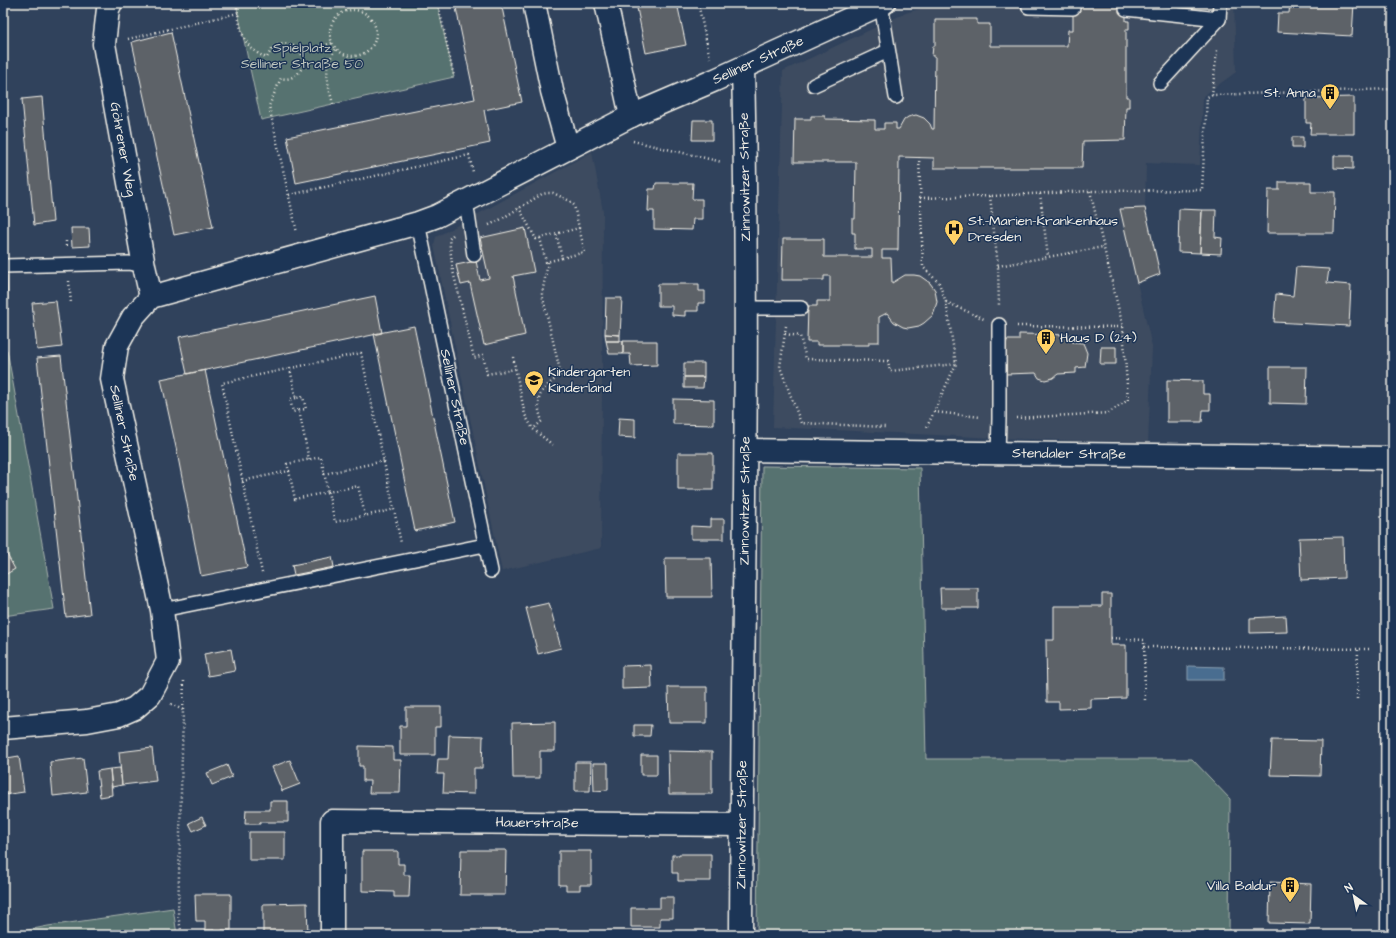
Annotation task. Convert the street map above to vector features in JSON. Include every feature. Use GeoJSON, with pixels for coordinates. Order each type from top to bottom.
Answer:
{"type":"FeatureCollection","features":[{"type":"Feature","properties":{"kind":"street","name":"Göhrener Weg"},"geometry":{"type":"LineString","coordinates":[[111,3],[108,9],[104,44],[144,266],[151,297]]}},
{"type":"Feature","properties":{"kind":"street"},"geometry":{"type":"LineString","coordinates":[[534,3],[552,91],[568,148]]}},
{"type":"Feature","properties":{"kind":"street"},"geometry":{"type":"LineString","coordinates":[[606,3],[631,116]]}},
{"type":"Feature","properties":{"kind":"street","name":"Selliner Straße"},"geometry":{"type":"LineString","coordinates":[[3,728],[87,721],[119,715],[135,708],[150,695],[168,661],[162,610],[112,380],[118,346],[132,317],[151,297],[418,223],[437,216],[631,116],[743,68],[882,4]]}},
{"type":"Feature","properties":{"kind":"street","name":"Zinnowitzer Straße"},"geometry":{"type":"LineString","coordinates":[[741,935],[746,450],[746,167],[743,68]]}},
{"type":"Feature","properties":{"kind":"street","name":"Stendaler Straße"},"geometry":{"type":"LineString","coordinates":[[746,450],[1393,458]]}},
{"type":"Feature","properties":{"kind":"street"},"geometry":{"type":"LineString","coordinates":[[1392,935],[1393,466]]}},
{"type":"Feature","properties":{"kind":"street","name":"Hauerstraße"},"geometry":{"type":"LineString","coordinates":[[332,935],[332,821],[741,825]]}},
{"type":"Feature","properties":{"kind":"lane"},"geometry":{"type":"LineString","coordinates":[[1028,3],[1029,7],[1073,8]]}},
{"type":"Feature","properties":{"kind":"lane"},"geometry":{"type":"LineString","coordinates":[[1160,83],[1219,19],[1220,3]]}},
{"type":"Feature","properties":{"kind":"lane"},"geometry":{"type":"LineString","coordinates":[[882,4],[896,97]]}},
{"type":"Feature","properties":{"kind":"lane"},"geometry":{"type":"LineString","coordinates":[[1126,9],[1219,19]]}},
{"type":"Feature","properties":{"kind":"lane"},"geometry":{"type":"LineString","coordinates":[[814,85],[888,50]]}},
{"type":"Feature","properties":{"kind":"lane"},"geometry":{"type":"LineString","coordinates":[[472,198],[471,233],[474,255]]}},
{"type":"Feature","properties":{"kind":"lane","name":"Selliner Straße"},"geometry":{"type":"LineString","coordinates":[[418,223],[491,571]]}},
{"type":"Feature","properties":{"kind":"lane"},"geometry":{"type":"LineString","coordinates":[[3,266],[129,263],[144,266]]}},
{"type":"Feature","properties":{"kind":"lane"},"geometry":{"type":"LineString","coordinates":[[746,308],[795,308]]}},
{"type":"Feature","properties":{"kind":"lane"},"geometry":{"type":"LineString","coordinates":[[998,454],[999,325]]}},
{"type":"Feature","properties":{"kind":"lane"},"geometry":{"type":"LineString","coordinates":[[162,610],[485,545]]}},
{"type":"Feature","properties":{"kind":"path"},"geometry":{"type":"LineString","coordinates":[[236,3],[244,40],[251,49],[267,58],[273,48],[284,43],[295,46],[300,52],[303,61],[299,72],[289,79],[281,78],[269,106],[302,255]]}},
{"type":"Feature","properties":{"kind":"path"},"geometry":{"type":"LineString","coordinates":[[438,3],[454,77]]}},
{"type":"Feature","properties":{"kind":"path"},"geometry":{"type":"LineString","coordinates":[[698,3],[715,80]]}},
{"type":"Feature","properties":{"kind":"path"},"geometry":{"type":"LineString","coordinates":[[357,11],[364,13],[374,24],[376,31],[375,39],[372,46],[366,52],[350,56],[343,54],[336,49],[332,43],[330,36],[332,22],[343,12],[357,11]]}},
{"type":"Feature","properties":{"kind":"path"},"geometry":{"type":"LineString","coordinates":[[104,44],[238,13]]}},
{"type":"Feature","properties":{"kind":"path"},"geometry":{"type":"LineString","coordinates":[[1212,96],[1219,19]]}},
{"type":"Feature","properties":{"kind":"path"},"geometry":{"type":"LineString","coordinates":[[300,52],[332,43]]}},
{"type":"Feature","properties":{"kind":"path"},"geometry":{"type":"LineString","coordinates":[[333,104],[327,80],[328,66],[331,56],[336,49]]}},
{"type":"Feature","properties":{"kind":"path"},"geometry":{"type":"LineString","coordinates":[[920,198],[1040,194],[1090,190],[1202,190],[1207,97],[1393,89]]}},
{"type":"Feature","properties":{"kind":"path"},"geometry":{"type":"LineString","coordinates":[[598,132],[746,167]]}},
{"type":"Feature","properties":{"kind":"path"},"geometry":{"type":"LineString","coordinates":[[289,195],[469,155],[472,198]]}},
{"type":"Feature","properties":{"kind":"path"},"geometry":{"type":"LineString","coordinates":[[920,157],[923,267],[939,283],[946,302],[956,364],[926,429]]}},
{"type":"Feature","properties":{"kind":"path"},"geometry":{"type":"LineString","coordinates":[[934,412],[999,419],[1108,413],[1128,400],[1123,328],[1090,190]]}},
{"type":"Feature","properties":{"kind":"path"},"geometry":{"type":"LineString","coordinates":[[515,369],[487,374],[483,355],[474,358],[453,271],[449,238],[454,235],[471,233],[498,221],[542,194],[553,193],[570,201],[574,205],[578,228],[585,252],[548,262]]}},
{"type":"Feature","properties":{"kind":"path"},"geometry":{"type":"LineString","coordinates":[[1040,194],[1048,257]]}},
{"type":"Feature","properties":{"kind":"path"},"geometry":{"type":"LineString","coordinates":[[990,196],[998,266],[999,325]]}},
{"type":"Feature","properties":{"kind":"path"},"geometry":{"type":"LineString","coordinates":[[519,208],[536,239],[578,228]]}},
{"type":"Feature","properties":{"kind":"path"},"geometry":{"type":"LineString","coordinates":[[556,233],[562,258]]}},
{"type":"Feature","properties":{"kind":"path"},"geometry":{"type":"LineString","coordinates":[[533,429],[542,421],[538,411],[538,396],[547,384],[561,374],[542,294],[548,262],[546,262],[540,238]]}},
{"type":"Feature","properties":{"kind":"path"},"geometry":{"type":"LineString","coordinates":[[998,266],[1103,247]]}},
{"type":"Feature","properties":{"kind":"path"},"geometry":{"type":"LineString","coordinates":[[946,302],[999,325],[1123,328]]}},
{"type":"Feature","properties":{"kind":"path"},"geometry":{"type":"LineString","coordinates":[[795,308],[785,334],[780,367],[801,423],[887,427]]}},
{"type":"Feature","properties":{"kind":"path"},"geometry":{"type":"LineString","coordinates":[[785,334],[800,336],[806,359],[888,361],[890,371],[956,364]]}},
{"type":"Feature","properties":{"kind":"path"},"geometry":{"type":"LineString","coordinates":[[265,590],[222,383],[361,353],[405,561]]}},
{"type":"Feature","properties":{"kind":"path"},"geometry":{"type":"LineString","coordinates":[[513,357],[525,415],[533,429],[554,446]]}},
{"type":"Feature","properties":{"kind":"path"},"geometry":{"type":"LineString","coordinates":[[290,368],[296,398]]}},
{"type":"Feature","properties":{"kind":"path"},"geometry":{"type":"LineString","coordinates":[[303,397],[306,409],[299,410],[292,412],[290,400],[303,397]]}},
{"type":"Feature","properties":{"kind":"path"},"geometry":{"type":"LineString","coordinates":[[299,410],[310,460]]}},
{"type":"Feature","properties":{"kind":"path"},"geometry":{"type":"LineString","coordinates":[[365,515],[358,486],[328,492],[295,499],[287,464],[321,457],[324,474],[328,492],[335,522],[394,509]]}},
{"type":"Feature","properties":{"kind":"path"},"geometry":{"type":"LineString","coordinates":[[324,474],[384,461]]}},
{"type":"Feature","properties":{"kind":"path"},"geometry":{"type":"LineString","coordinates":[[242,480],[289,471]]}},
{"type":"Feature","properties":{"kind":"path"},"geometry":{"type":"LineString","coordinates":[[1111,638],[1144,640],[1145,702]]}},
{"type":"Feature","properties":{"kind":"path"},"geometry":{"type":"LineString","coordinates":[[1144,647],[1366,650]]}},
{"type":"Feature","properties":{"kind":"path"},"geometry":{"type":"LineString","coordinates":[[1357,699],[1358,649]]}},
{"type":"Feature","properties":{"kind":"path"},"geometry":{"type":"LineString","coordinates":[[150,695],[184,710],[178,916],[182,935]]}},
{"type":"Feature","properties":{"kind":"shaded area","name":"St.-Marien-Krankenhaus Dresden"},"geometry":{"type":"Polygon","coordinates":[[[939,3],[1234,3],[1236,72],[1203,96],[1200,165],[1146,163],[1145,208],[1120,209],[1152,347],[1148,443],[998,438],[773,427],[783,71],[906,13],[939,3]]]}},
{"type":"Feature","properties":{"kind":"shaded area","name":"Kindergarten Kinderland"},"geometry":{"type":"Polygon","coordinates":[[[592,152],[603,212],[601,548],[502,571],[434,245],[436,237],[592,152]]]}},
{"type":"Feature","properties":{"kind":"green space","name":"Spielplatz Selliner Straße 50"},"geometry":{"type":"Polygon","coordinates":[[[236,3],[437,3],[454,77],[261,120],[236,3]]]}},
{"type":"Feature","properties":{"kind":"green space"},"geometry":{"type":"Polygon","coordinates":[[[3,350],[7,350],[54,609],[3,616],[3,350]]]}},
{"type":"Feature","properties":{"kind":"green space"},"geometry":{"type":"Polygon","coordinates":[[[762,466],[920,468],[926,759],[1192,759],[1230,799],[1229,935],[757,935],[762,466]]]}},
{"type":"Feature","properties":{"kind":"green space"},"geometry":{"type":"Polygon","coordinates":[[[173,908],[177,935],[3,935],[48,926],[173,908]]]}},
{"type":"Feature","properties":{"kind":"water"},"geometry":{"type":"Polygon","coordinates":[[[1188,666],[1224,667],[1224,680],[1188,680],[1188,666]]]}},
{"type":"Feature","properties":{"kind":"building"},"geometry":{"type":"Polygon","coordinates":[[[455,3],[501,3],[522,102],[484,110],[490,143],[296,183],[287,137],[475,99],[455,3]]]}},
{"type":"Feature","properties":{"kind":"building"},"geometry":{"type":"Polygon","coordinates":[[[636,3],[677,3],[686,45],[646,53],[636,3]]]}},
{"type":"Feature","properties":{"kind":"building"},"geometry":{"type":"Polygon","coordinates":[[[1073,3],[1126,3],[1126,21],[1129,21],[1129,29],[1126,29],[1126,97],[1129,97],[1129,107],[1126,107],[1125,140],[1083,141],[1082,168],[934,168],[934,158],[899,157],[898,250],[882,250],[882,258],[891,258],[892,283],[905,275],[914,275],[920,276],[930,283],[935,290],[937,302],[933,315],[919,326],[908,328],[894,322],[887,313],[879,317],[879,342],[869,342],[869,345],[817,345],[817,342],[807,342],[808,306],[817,306],[817,301],[830,301],[830,276],[824,276],[824,280],[782,280],[783,239],[824,239],[824,257],[872,257],[872,249],[855,249],[855,233],[852,233],[852,219],[855,219],[856,162],[794,162],[795,119],[811,119],[811,116],[825,116],[825,119],[875,120],[875,129],[884,129],[884,123],[896,123],[896,129],[899,129],[904,120],[908,117],[916,115],[924,118],[930,124],[932,129],[934,129],[935,56],[932,56],[933,46],[935,46],[935,19],[977,19],[977,24],[990,24],[990,46],[1067,46],[1068,30],[1073,30],[1073,3]]]}},
{"type":"Feature","properties":{"kind":"building"},"geometry":{"type":"Polygon","coordinates":[[[1290,3],[1354,3],[1352,36],[1277,32],[1278,13],[1289,13],[1290,3]]]}},
{"type":"Feature","properties":{"kind":"building"},"geometry":{"type":"Polygon","coordinates":[[[171,32],[213,227],[174,235],[132,42],[171,32]]]}},
{"type":"Feature","properties":{"kind":"building"},"geometry":{"type":"Polygon","coordinates":[[[42,97],[53,222],[34,225],[22,99],[42,97]]]}},
{"type":"Feature","properties":{"kind":"building","name":"St. Anna"},"geometry":{"type":"Polygon","coordinates":[[[1354,97],[1354,134],[1310,134],[1311,123],[1306,123],[1306,98],[1354,97]]]}},
{"type":"Feature","properties":{"kind":"building"},"geometry":{"type":"Polygon","coordinates":[[[693,120],[712,120],[712,140],[692,140],[693,120]]]}},
{"type":"Feature","properties":{"kind":"building"},"geometry":{"type":"Polygon","coordinates":[[[1292,137],[1303,137],[1303,148],[1292,148],[1292,137]]]}},
{"type":"Feature","properties":{"kind":"building"},"geometry":{"type":"Polygon","coordinates":[[[1334,156],[1353,156],[1353,169],[1334,168],[1334,156]]]}},
{"type":"Feature","properties":{"kind":"building"},"geometry":{"type":"Polygon","coordinates":[[[1279,182],[1311,182],[1311,192],[1335,192],[1334,233],[1267,233],[1268,190],[1279,190],[1279,182]]]}},
{"type":"Feature","properties":{"kind":"building"},"geometry":{"type":"Polygon","coordinates":[[[656,183],[693,183],[692,199],[702,199],[702,219],[693,219],[692,230],[654,229],[654,211],[648,211],[649,189],[655,189],[656,183]]]}},
{"type":"Feature","properties":{"kind":"building"},"geometry":{"type":"Polygon","coordinates":[[[1145,208],[1160,274],[1137,283],[1120,209],[1145,208]]]}},
{"type":"Feature","properties":{"kind":"building"},"geometry":{"type":"Polygon","coordinates":[[[1179,209],[1202,210],[1200,253],[1178,252],[1179,209]]]}},
{"type":"Feature","properties":{"kind":"building"},"geometry":{"type":"Polygon","coordinates":[[[1202,210],[1216,210],[1215,237],[1222,238],[1221,254],[1200,253],[1202,210]]]}},
{"type":"Feature","properties":{"kind":"building"},"geometry":{"type":"Polygon","coordinates":[[[71,228],[89,228],[90,246],[72,247],[71,228]]]}},
{"type":"Feature","properties":{"kind":"building"},"geometry":{"type":"Polygon","coordinates":[[[525,228],[534,272],[513,276],[525,335],[484,345],[470,283],[461,285],[456,265],[476,261],[480,280],[489,278],[480,238],[525,228]]]}},
{"type":"Feature","properties":{"kind":"building"},"geometry":{"type":"Polygon","coordinates":[[[1296,267],[1329,269],[1327,283],[1351,285],[1349,326],[1274,322],[1276,294],[1293,296],[1296,267]]]}},
{"type":"Feature","properties":{"kind":"building"},"geometry":{"type":"Polygon","coordinates":[[[3,275],[7,275],[8,309],[3,309],[3,275]]]}},
{"type":"Feature","properties":{"kind":"building"},"geometry":{"type":"Polygon","coordinates":[[[658,284],[699,284],[699,291],[705,291],[705,303],[698,303],[698,311],[685,311],[685,316],[672,315],[672,306],[658,306],[658,284]]]}},
{"type":"Feature","properties":{"kind":"building"},"geometry":{"type":"Polygon","coordinates":[[[375,296],[382,333],[187,374],[179,337],[375,296]]]}},
{"type":"Feature","properties":{"kind":"building"},"geometry":{"type":"Polygon","coordinates":[[[606,298],[622,298],[620,335],[605,334],[606,298]]]}},
{"type":"Feature","properties":{"kind":"building"},"geometry":{"type":"Polygon","coordinates":[[[56,301],[62,347],[37,350],[32,303],[56,301]]]}},
{"type":"Feature","properties":{"kind":"building"},"geometry":{"type":"Polygon","coordinates":[[[414,326],[455,522],[415,531],[374,334],[414,326]]]}},
{"type":"Feature","properties":{"kind":"building"},"geometry":{"type":"Polygon","coordinates":[[[605,334],[620,335],[620,341],[606,341],[605,334]]]}},
{"type":"Feature","properties":{"kind":"building","name":"Haus D (24)"},"geometry":{"type":"Polygon","coordinates":[[[1019,334],[1073,335],[1072,342],[1083,343],[1087,353],[1085,367],[1076,368],[1076,373],[1058,374],[1053,378],[1045,380],[1039,378],[1036,373],[1006,374],[1004,358],[1007,340],[1019,340],[1019,334]]]}},
{"type":"Feature","properties":{"kind":"building"},"geometry":{"type":"Polygon","coordinates":[[[606,341],[623,341],[623,354],[609,354],[606,341]]]}},
{"type":"Feature","properties":{"kind":"building"},"geometry":{"type":"Polygon","coordinates":[[[623,341],[657,341],[657,365],[631,366],[630,354],[623,354],[623,341]]]}},
{"type":"Feature","properties":{"kind":"building"},"geometry":{"type":"Polygon","coordinates":[[[1101,347],[1116,347],[1116,364],[1100,364],[1101,347]]]}},
{"type":"Feature","properties":{"kind":"building"},"geometry":{"type":"Polygon","coordinates":[[[61,356],[90,614],[66,617],[37,358],[61,356]]]}},
{"type":"Feature","properties":{"kind":"building"},"geometry":{"type":"Polygon","coordinates":[[[684,363],[704,363],[704,377],[684,377],[684,363]]]}},
{"type":"Feature","properties":{"kind":"building"},"geometry":{"type":"Polygon","coordinates":[[[1270,367],[1307,367],[1306,404],[1270,403],[1270,367]]]}},
{"type":"Feature","properties":{"kind":"building"},"geometry":{"type":"Polygon","coordinates":[[[205,370],[247,567],[201,576],[161,379],[205,370]]]}},
{"type":"Feature","properties":{"kind":"building"},"geometry":{"type":"Polygon","coordinates":[[[684,377],[704,377],[703,388],[684,388],[684,377]]]}},
{"type":"Feature","properties":{"kind":"building"},"geometry":{"type":"Polygon","coordinates":[[[1167,380],[1203,381],[1203,394],[1210,394],[1210,410],[1203,410],[1202,422],[1167,422],[1167,380]]]}},
{"type":"Feature","properties":{"kind":"building"},"geometry":{"type":"Polygon","coordinates":[[[673,399],[714,400],[714,425],[673,424],[673,399]]]}},
{"type":"Feature","properties":{"kind":"building"},"geometry":{"type":"Polygon","coordinates":[[[619,418],[635,419],[635,438],[618,437],[619,418]]]}},
{"type":"Feature","properties":{"kind":"building"},"geometry":{"type":"Polygon","coordinates":[[[678,453],[713,453],[713,490],[678,490],[678,453]]]}},
{"type":"Feature","properties":{"kind":"building"},"geometry":{"type":"Polygon","coordinates":[[[711,519],[724,519],[724,539],[691,539],[691,526],[711,527],[711,519]]]}},
{"type":"Feature","properties":{"kind":"building"},"geometry":{"type":"Polygon","coordinates":[[[1343,537],[1344,578],[1301,580],[1299,538],[1343,537]]]}},
{"type":"Feature","properties":{"kind":"building"},"geometry":{"type":"Polygon","coordinates":[[[5,551],[15,569],[3,576],[3,553],[5,551]]]}},
{"type":"Feature","properties":{"kind":"building"},"geometry":{"type":"Polygon","coordinates":[[[332,557],[334,567],[294,575],[292,565],[332,557]]]}},
{"type":"Feature","properties":{"kind":"building"},"geometry":{"type":"Polygon","coordinates":[[[665,558],[711,558],[712,597],[666,597],[665,558]]]}},
{"type":"Feature","properties":{"kind":"building"},"geometry":{"type":"Polygon","coordinates":[[[940,588],[978,588],[978,608],[941,608],[940,588]]]}},
{"type":"Feature","properties":{"kind":"building"},"geometry":{"type":"Polygon","coordinates":[[[1102,594],[1111,594],[1111,645],[1126,645],[1126,698],[1091,699],[1091,708],[1059,709],[1059,702],[1047,702],[1046,640],[1054,640],[1054,606],[1102,606],[1102,594]]]}},
{"type":"Feature","properties":{"kind":"building"},"geometry":{"type":"Polygon","coordinates":[[[549,603],[561,648],[538,654],[526,608],[549,603]]]}},
{"type":"Feature","properties":{"kind":"building"},"geometry":{"type":"Polygon","coordinates":[[[1286,616],[1287,632],[1250,633],[1250,618],[1286,616]]]}},
{"type":"Feature","properties":{"kind":"building"},"geometry":{"type":"Polygon","coordinates":[[[231,649],[235,671],[208,676],[204,654],[231,649]]]}},
{"type":"Feature","properties":{"kind":"building"},"geometry":{"type":"Polygon","coordinates":[[[651,665],[652,688],[622,689],[622,666],[651,665]]]}},
{"type":"Feature","properties":{"kind":"building"},"geometry":{"type":"Polygon","coordinates":[[[668,687],[707,687],[707,723],[669,723],[668,687]]]}},
{"type":"Feature","properties":{"kind":"building"},"geometry":{"type":"Polygon","coordinates":[[[406,707],[441,707],[441,727],[435,727],[435,755],[400,755],[400,726],[406,726],[406,707]]]}},
{"type":"Feature","properties":{"kind":"building"},"geometry":{"type":"Polygon","coordinates":[[[555,722],[555,751],[540,751],[540,778],[513,778],[512,723],[555,722]]]}},
{"type":"Feature","properties":{"kind":"building"},"geometry":{"type":"Polygon","coordinates":[[[634,725],[651,725],[650,736],[634,736],[634,725]]]}},
{"type":"Feature","properties":{"kind":"building"},"geometry":{"type":"Polygon","coordinates":[[[449,735],[483,736],[482,768],[474,768],[474,794],[443,793],[444,774],[437,774],[438,759],[448,759],[449,735]]]}},
{"type":"Feature","properties":{"kind":"building"},"geometry":{"type":"Polygon","coordinates":[[[1272,740],[1321,741],[1320,776],[1270,775],[1272,740]]]}},
{"type":"Feature","properties":{"kind":"building"},"geometry":{"type":"Polygon","coordinates":[[[359,746],[393,747],[393,760],[401,760],[400,793],[369,793],[370,781],[363,781],[363,766],[359,766],[359,746]]]}},
{"type":"Feature","properties":{"kind":"building"},"geometry":{"type":"Polygon","coordinates":[[[152,748],[156,781],[122,785],[119,752],[152,748]]]}},
{"type":"Feature","properties":{"kind":"building"},"geometry":{"type":"Polygon","coordinates":[[[668,751],[712,752],[712,794],[669,794],[668,751]]]}},
{"type":"Feature","properties":{"kind":"building"},"geometry":{"type":"Polygon","coordinates":[[[6,754],[7,758],[19,756],[24,792],[3,795],[3,755],[6,754]]]}},
{"type":"Feature","properties":{"kind":"building"},"geometry":{"type":"Polygon","coordinates":[[[641,755],[657,755],[657,775],[641,775],[641,755]]]}},
{"type":"Feature","properties":{"kind":"building"},"geometry":{"type":"Polygon","coordinates":[[[83,758],[87,792],[53,796],[50,762],[83,758]]]}},
{"type":"Feature","properties":{"kind":"building"},"geometry":{"type":"Polygon","coordinates":[[[290,760],[300,784],[282,791],[272,767],[290,760]]]}},
{"type":"Feature","properties":{"kind":"building"},"geometry":{"type":"Polygon","coordinates":[[[575,762],[591,762],[590,791],[575,791],[575,762]]]}},
{"type":"Feature","properties":{"kind":"building"},"geometry":{"type":"Polygon","coordinates":[[[593,763],[608,763],[608,790],[594,791],[593,763]]]}},
{"type":"Feature","properties":{"kind":"building"},"geometry":{"type":"Polygon","coordinates":[[[227,765],[232,777],[212,785],[207,773],[227,765]]]}},
{"type":"Feature","properties":{"kind":"building"},"geometry":{"type":"Polygon","coordinates":[[[120,768],[122,785],[112,787],[110,769],[120,768]]]}},
{"type":"Feature","properties":{"kind":"building"},"geometry":{"type":"Polygon","coordinates":[[[110,769],[112,795],[100,797],[97,771],[110,769]]]}},
{"type":"Feature","properties":{"kind":"building"},"geometry":{"type":"Polygon","coordinates":[[[270,801],[288,801],[288,822],[260,822],[260,824],[245,824],[246,810],[270,810],[270,801]]]}},
{"type":"Feature","properties":{"kind":"building"},"geometry":{"type":"Polygon","coordinates":[[[202,817],[206,825],[193,831],[189,823],[202,817]]]}},
{"type":"Feature","properties":{"kind":"building"},"geometry":{"type":"Polygon","coordinates":[[[249,832],[285,832],[285,860],[249,860],[249,832]]]}},
{"type":"Feature","properties":{"kind":"building"},"geometry":{"type":"Polygon","coordinates":[[[461,850],[506,850],[505,895],[460,895],[461,850]]]}},
{"type":"Feature","properties":{"kind":"building"},"geometry":{"type":"Polygon","coordinates":[[[362,851],[398,851],[398,864],[404,864],[404,875],[410,875],[409,897],[394,897],[394,892],[362,891],[362,851]]]}},
{"type":"Feature","properties":{"kind":"building"},"geometry":{"type":"Polygon","coordinates":[[[559,851],[591,851],[591,885],[580,885],[580,890],[566,890],[566,885],[559,885],[559,851]]]}},
{"type":"Feature","properties":{"kind":"building"},"geometry":{"type":"Polygon","coordinates":[[[711,854],[711,881],[678,881],[678,873],[672,873],[672,855],[711,854]]]}},
{"type":"Feature","properties":{"kind":"building","name":"Villa Baldur"},"geometry":{"type":"Polygon","coordinates":[[[1270,882],[1311,884],[1310,924],[1269,923],[1270,882]]]}},
{"type":"Feature","properties":{"kind":"building"},"geometry":{"type":"Polygon","coordinates":[[[195,894],[231,894],[231,930],[222,930],[222,935],[214,935],[214,930],[205,930],[205,921],[196,921],[195,894]]]}},
{"type":"Feature","properties":{"kind":"building"},"geometry":{"type":"Polygon","coordinates":[[[660,897],[673,897],[673,918],[660,918],[660,927],[631,927],[631,908],[660,908],[660,897]]]}},
{"type":"Feature","properties":{"kind":"building"},"geometry":{"type":"Polygon","coordinates":[[[307,903],[308,935],[263,935],[263,904],[307,903]]]}},
{"type":"Feature","properties":{"kind":"place","name":"St. Anna"},"geometry":{"type":"Point","coordinates":[1330,110]}},
{"type":"Feature","properties":{"kind":"place","name":"St.-Marien-Krankenhaus Dresden"},"geometry":{"type":"Point","coordinates":[954,246]}},
{"type":"Feature","properties":{"kind":"place","name":"Haus D (24)"},"geometry":{"type":"Point","coordinates":[1046,355]}},
{"type":"Feature","properties":{"kind":"place","name":"Kindergarten Kinderland"},"geometry":{"type":"Point","coordinates":[534,397]}},
{"type":"Feature","properties":{"kind":"place","name":"Villa Baldur"},"geometry":{"type":"Point","coordinates":[1290,903]}}]}
